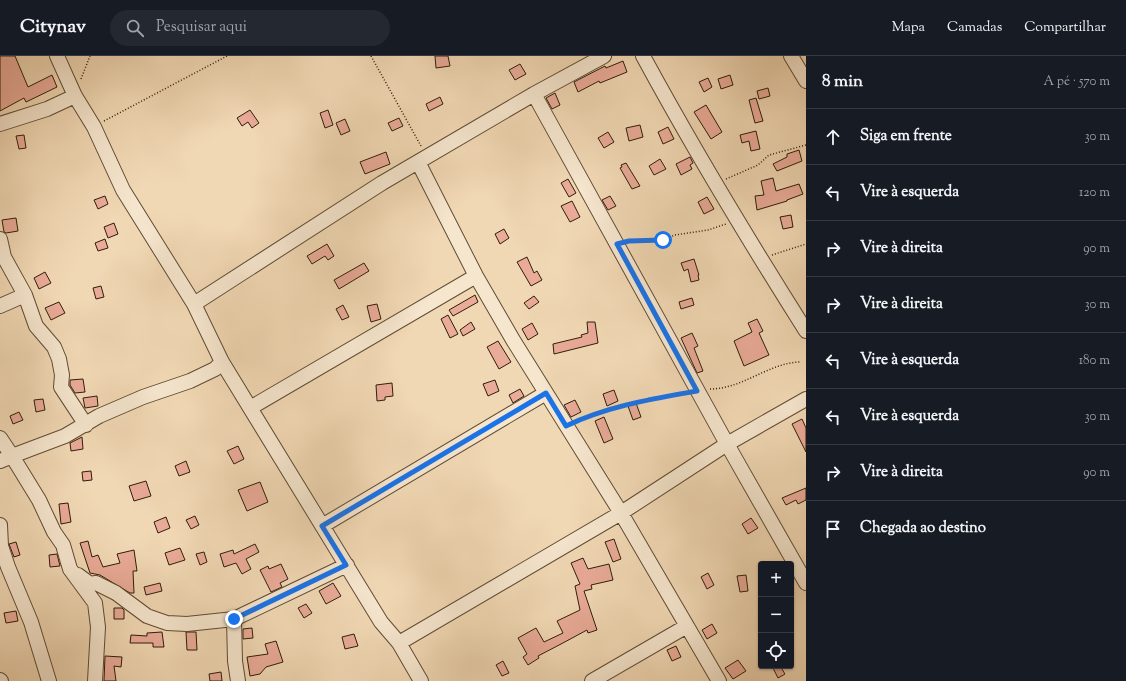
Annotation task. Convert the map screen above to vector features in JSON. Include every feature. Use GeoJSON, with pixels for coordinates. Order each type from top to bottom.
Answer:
{"type":"FeatureCollection","features":[{"type":"Feature","properties":{"kind":"street"},"geometry":{"type":"LineString","coordinates":[[58,56],[75,96],[94,127],[123,190],[194,304],[222,362],[381,622],[399,643],[420,681]]}},
{"type":"Feature","properties":{"kind":"street"},"geometry":{"type":"LineString","coordinates":[[194,304],[382,183],[534,94],[604,56]]}},
{"type":"Feature","properties":{"kind":"street"},"geometry":{"type":"LineString","coordinates":[[643,56],[715,185],[806,331]]}},
{"type":"Feature","properties":{"kind":"street"},"geometry":{"type":"LineString","coordinates":[[791,56],[806,81]]}},
{"type":"Feature","properties":{"kind":"street"},"geometry":{"type":"LineString","coordinates":[[534,94],[697,391],[806,583]]}},
{"type":"Feature","properties":{"kind":"street"},"geometry":{"type":"LineString","coordinates":[[0,124],[47,109],[75,96]]}},
{"type":"Feature","properties":{"kind":"street"},"geometry":{"type":"LineString","coordinates":[[423,159],[476,276],[566,426],[621,513],[719,681]]}},
{"type":"Feature","properties":{"kind":"street"},"geometry":{"type":"LineString","coordinates":[[0,239],[7,264],[25,294],[36,326],[54,346],[59,359],[62,375],[61,387],[86,425]]}},
{"type":"Feature","properties":{"kind":"street"},"geometry":{"type":"LineString","coordinates":[[250,408],[476,276]]}},
{"type":"Feature","properties":{"kind":"street"},"geometry":{"type":"LineString","coordinates":[[0,306],[25,294]]}},
{"type":"Feature","properties":{"kind":"street"},"geometry":{"type":"LineString","coordinates":[[6,459],[65,436],[86,425],[98,416],[143,397],[190,381],[214,369],[222,362]]}},
{"type":"Feature","properties":{"kind":"street"},"geometry":{"type":"LineString","coordinates":[[322,526],[546,393]]}},
{"type":"Feature","properties":{"kind":"street"},"geometry":{"type":"LineString","coordinates":[[399,643],[621,513],[727,444],[806,399]]}},
{"type":"Feature","properties":{"kind":"street"},"geometry":{"type":"LineString","coordinates":[[0,438],[6,459],[39,500],[54,532],[63,545],[70,569],[95,603],[98,627],[95,681]]}},
{"type":"Feature","properties":{"kind":"street"},"geometry":{"type":"LineString","coordinates":[[0,525],[1,546],[31,622],[49,681]]}},
{"type":"Feature","properties":{"kind":"street"},"geometry":{"type":"LineString","coordinates":[[70,569],[90,584],[96,583],[116,593],[147,616],[167,623],[187,624],[234,619],[346,565]]}},
{"type":"Feature","properties":{"kind":"street"},"geometry":{"type":"LineString","coordinates":[[234,619],[235,661],[238,681]]}},
{"type":"Feature","properties":{"kind":"street"},"geometry":{"type":"LineString","coordinates":[[592,681],[687,626]]}},
{"type":"Feature","properties":{"kind":"path"},"geometry":{"type":"LineString","coordinates":[[75,96],[90,56]]}},
{"type":"Feature","properties":{"kind":"path"},"geometry":{"type":"LineString","coordinates":[[94,127],[227,56]]}},
{"type":"Feature","properties":{"kind":"path"},"geometry":{"type":"LineString","coordinates":[[371,56],[423,159]]}},
{"type":"Feature","properties":{"kind":"path"},"geometry":{"type":"LineString","coordinates":[[715,185],[743,170],[758,165],[769,155],[806,144]]}},
{"type":"Feature","properties":{"kind":"path"},"geometry":{"type":"LineString","coordinates":[[617,244],[629,241],[663,240],[675,235],[708,230],[736,220]]}},
{"type":"Feature","properties":{"kind":"path"},"geometry":{"type":"LineString","coordinates":[[762,262],[773,254],[806,244]]}},
{"type":"Feature","properties":{"kind":"path"},"geometry":{"type":"LineString","coordinates":[[566,426],[579,420],[624,405],[703,389],[717,389],[754,378],[787,363],[800,362]]}},
{"type":"Feature","properties":{"kind":"building"},"geometry":{"type":"Polygon","coordinates":[[[0,56],[15,56],[28,87],[52,75],[57,87],[26,102],[24,98],[0,111],[0,56]]]}},
{"type":"Feature","properties":{"kind":"building"},"geometry":{"type":"Polygon","coordinates":[[[435,56],[448,56],[450,66],[436,68],[435,56]]]}},
{"type":"Feature","properties":{"kind":"building"},"geometry":{"type":"Polygon","coordinates":[[[623,61],[627,72],[600,83],[599,81],[578,92],[574,82],[605,66],[606,68],[623,61]]]}},
{"type":"Feature","properties":{"kind":"building"},"geometry":{"type":"Polygon","coordinates":[[[520,64],[526,74],[515,80],[509,70],[520,64]]]}},
{"type":"Feature","properties":{"kind":"building"},"geometry":{"type":"Polygon","coordinates":[[[730,75],[733,85],[721,89],[718,79],[730,75]]]}},
{"type":"Feature","properties":{"kind":"building"},"geometry":{"type":"Polygon","coordinates":[[[708,78],[712,87],[704,92],[699,82],[708,78]]]}},
{"type":"Feature","properties":{"kind":"building"},"geometry":{"type":"Polygon","coordinates":[[[768,88],[770,96],[759,99],[757,91],[768,88]]]}},
{"type":"Feature","properties":{"kind":"building"},"geometry":{"type":"Polygon","coordinates":[[[555,93],[560,105],[552,109],[546,98],[555,93]]]}},
{"type":"Feature","properties":{"kind":"building"},"geometry":{"type":"Polygon","coordinates":[[[440,97],[443,104],[429,111],[426,104],[440,97]]]}},
{"type":"Feature","properties":{"kind":"building"},"geometry":{"type":"Polygon","coordinates":[[[756,98],[763,121],[755,123],[749,100],[756,98]]]}},
{"type":"Feature","properties":{"kind":"building"},"geometry":{"type":"Polygon","coordinates":[[[706,105],[722,132],[711,139],[694,112],[706,105]]]}},
{"type":"Feature","properties":{"kind":"building"},"geometry":{"type":"Polygon","coordinates":[[[250,110],[259,123],[252,128],[248,122],[242,126],[237,118],[250,110]]]}},
{"type":"Feature","properties":{"kind":"building"},"geometry":{"type":"Polygon","coordinates":[[[328,110],[333,125],[325,128],[320,113],[328,110]]]}},
{"type":"Feature","properties":{"kind":"building"},"geometry":{"type":"Polygon","coordinates":[[[399,118],[403,126],[392,131],[388,123],[399,118]]]}},
{"type":"Feature","properties":{"kind":"building"},"geometry":{"type":"Polygon","coordinates":[[[345,119],[350,131],[341,135],[336,123],[345,119]]]}},
{"type":"Feature","properties":{"kind":"building"},"geometry":{"type":"Polygon","coordinates":[[[640,125],[643,137],[629,141],[626,128],[640,125]]]}},
{"type":"Feature","properties":{"kind":"building"},"geometry":{"type":"Polygon","coordinates":[[[668,127],[674,139],[663,144],[658,132],[668,127]]]}},
{"type":"Feature","properties":{"kind":"building"},"geometry":{"type":"Polygon","coordinates":[[[756,131],[760,149],[751,151],[749,141],[742,143],[740,135],[756,131]]]}},
{"type":"Feature","properties":{"kind":"building"},"geometry":{"type":"Polygon","coordinates":[[[608,132],[614,142],[604,148],[598,138],[608,132]]]}},
{"type":"Feature","properties":{"kind":"building"},"geometry":{"type":"Polygon","coordinates":[[[24,135],[26,148],[19,149],[16,136],[24,135]]]}},
{"type":"Feature","properties":{"kind":"building"},"geometry":{"type":"Polygon","coordinates":[[[799,150],[802,161],[777,171],[773,164],[787,157],[787,154],[799,150]]]}},
{"type":"Feature","properties":{"kind":"building"},"geometry":{"type":"Polygon","coordinates":[[[386,152],[390,164],[365,174],[360,162],[386,152]]]}},
{"type":"Feature","properties":{"kind":"building"},"geometry":{"type":"Polygon","coordinates":[[[690,157],[693,163],[690,165],[692,169],[681,175],[676,164],[690,157]]]}},
{"type":"Feature","properties":{"kind":"building"},"geometry":{"type":"Polygon","coordinates":[[[660,159],[666,169],[654,175],[649,166],[660,159]]]}},
{"type":"Feature","properties":{"kind":"building"},"geometry":{"type":"Polygon","coordinates":[[[626,163],[640,186],[632,189],[620,168],[622,167],[621,165],[626,163]]]}},
{"type":"Feature","properties":{"kind":"building"},"geometry":{"type":"Polygon","coordinates":[[[773,178],[776,191],[799,184],[803,194],[787,201],[757,210],[755,196],[764,195],[761,181],[773,178]]]}},
{"type":"Feature","properties":{"kind":"building"},"geometry":{"type":"Polygon","coordinates":[[[568,179],[576,193],[569,197],[561,183],[568,179]]]}},
{"type":"Feature","properties":{"kind":"building"},"geometry":{"type":"Polygon","coordinates":[[[105,196],[108,204],[98,209],[94,200],[105,196]]]}},
{"type":"Feature","properties":{"kind":"building"},"geometry":{"type":"Polygon","coordinates":[[[610,196],[616,206],[608,210],[602,200],[610,196]]]}},
{"type":"Feature","properties":{"kind":"building"},"geometry":{"type":"Polygon","coordinates":[[[707,197],[714,209],[704,214],[698,202],[707,197]]]}},
{"type":"Feature","properties":{"kind":"building"},"geometry":{"type":"Polygon","coordinates":[[[572,201],[580,217],[570,222],[561,206],[572,201]]]}},
{"type":"Feature","properties":{"kind":"building"},"geometry":{"type":"Polygon","coordinates":[[[791,215],[793,227],[783,229],[780,217],[791,215]]]}},
{"type":"Feature","properties":{"kind":"building"},"geometry":{"type":"Polygon","coordinates":[[[16,218],[18,231],[4,232],[2,220],[16,218]]]}},
{"type":"Feature","properties":{"kind":"building"},"geometry":{"type":"Polygon","coordinates":[[[114,223],[118,234],[108,238],[104,227],[114,223]]]}},
{"type":"Feature","properties":{"kind":"building"},"geometry":{"type":"Polygon","coordinates":[[[504,229],[509,238],[500,244],[495,234],[504,229]]]}},
{"type":"Feature","properties":{"kind":"building"},"geometry":{"type":"Polygon","coordinates":[[[105,239],[108,248],[98,251],[95,243],[105,239]]]}},
{"type":"Feature","properties":{"kind":"building"},"geometry":{"type":"Polygon","coordinates":[[[327,244],[334,256],[328,260],[325,256],[312,264],[307,256],[327,244]]]}},
{"type":"Feature","properties":{"kind":"building"},"geometry":{"type":"Polygon","coordinates":[[[527,257],[534,273],[537,271],[542,280],[531,286],[517,262],[527,257]]]}},
{"type":"Feature","properties":{"kind":"building"},"geometry":{"type":"Polygon","coordinates":[[[694,259],[699,280],[691,282],[688,269],[684,271],[681,263],[694,259]]]}},
{"type":"Feature","properties":{"kind":"building"},"geometry":{"type":"Polygon","coordinates":[[[364,263],[369,271],[339,289],[334,280],[364,263]]]}},
{"type":"Feature","properties":{"kind":"building"},"geometry":{"type":"Polygon","coordinates":[[[45,272],[51,283],[39,289],[34,278],[45,272]]]}},
{"type":"Feature","properties":{"kind":"building"},"geometry":{"type":"Polygon","coordinates":[[[101,286],[104,297],[96,299],[93,288],[101,286]]]}},
{"type":"Feature","properties":{"kind":"building"},"geometry":{"type":"Polygon","coordinates":[[[475,295],[478,302],[453,316],[449,310],[475,295]]]}},
{"type":"Feature","properties":{"kind":"building"},"geometry":{"type":"Polygon","coordinates":[[[534,296],[539,302],[529,309],[524,303],[534,296]]]}},
{"type":"Feature","properties":{"kind":"building"},"geometry":{"type":"Polygon","coordinates":[[[692,298],[694,305],[681,309],[679,302],[692,298]]]}},
{"type":"Feature","properties":{"kind":"building"},"geometry":{"type":"Polygon","coordinates":[[[59,302],[65,313],[51,320],[45,308],[59,302]]]}},
{"type":"Feature","properties":{"kind":"building"},"geometry":{"type":"Polygon","coordinates":[[[377,304],[381,319],[371,322],[367,306],[377,304]]]}},
{"type":"Feature","properties":{"kind":"building"},"geometry":{"type":"Polygon","coordinates":[[[343,305],[349,317],[342,320],[336,309],[343,305]]]}},
{"type":"Feature","properties":{"kind":"building"},"geometry":{"type":"Polygon","coordinates":[[[448,315],[458,334],[450,338],[441,319],[448,315]]]}},
{"type":"Feature","properties":{"kind":"building"},"geometry":{"type":"Polygon","coordinates":[[[757,319],[763,331],[759,333],[769,355],[744,366],[734,341],[752,332],[748,323],[757,319]]]}},
{"type":"Feature","properties":{"kind":"building"},"geometry":{"type":"Polygon","coordinates":[[[471,322],[475,329],[463,336],[460,330],[471,322]]]}},
{"type":"Feature","properties":{"kind":"building"},"geometry":{"type":"Polygon","coordinates":[[[587,322],[595,322],[598,343],[554,354],[553,344],[582,337],[581,335],[588,333],[587,322]]]}},
{"type":"Feature","properties":{"kind":"building"},"geometry":{"type":"Polygon","coordinates":[[[532,323],[538,334],[528,340],[522,329],[532,323]]]}},
{"type":"Feature","properties":{"kind":"building"},"geometry":{"type":"Polygon","coordinates":[[[692,333],[698,346],[694,348],[703,371],[697,373],[681,338],[692,333]]]}},
{"type":"Feature","properties":{"kind":"building"},"geometry":{"type":"Polygon","coordinates":[[[498,341],[511,362],[499,369],[487,347],[498,341]]]}},
{"type":"Feature","properties":{"kind":"building"},"geometry":{"type":"Polygon","coordinates":[[[83,379],[85,392],[75,393],[70,385],[70,380],[83,379]]]}},
{"type":"Feature","properties":{"kind":"building"},"geometry":{"type":"Polygon","coordinates":[[[495,380],[499,391],[488,396],[483,384],[495,380]]]}},
{"type":"Feature","properties":{"kind":"building"},"geometry":{"type":"Polygon","coordinates":[[[392,383],[393,396],[385,397],[385,400],[377,401],[376,385],[392,383]]]}},
{"type":"Feature","properties":{"kind":"building"},"geometry":{"type":"Polygon","coordinates":[[[520,389],[524,396],[513,403],[509,395],[520,389]]]}},
{"type":"Feature","properties":{"kind":"building"},"geometry":{"type":"Polygon","coordinates":[[[614,390],[618,401],[607,406],[603,394],[614,390]]]}},
{"type":"Feature","properties":{"kind":"building"},"geometry":{"type":"Polygon","coordinates":[[[97,396],[98,406],[85,408],[83,398],[97,396]]]}},
{"type":"Feature","properties":{"kind":"building"},"geometry":{"type":"Polygon","coordinates":[[[43,399],[45,410],[36,412],[34,400],[43,399]]]}},
{"type":"Feature","properties":{"kind":"building"},"geometry":{"type":"Polygon","coordinates":[[[575,400],[581,412],[571,417],[564,405],[575,400]]]}},
{"type":"Feature","properties":{"kind":"building"},"geometry":{"type":"Polygon","coordinates":[[[636,403],[641,417],[633,420],[628,406],[636,403]]]}},
{"type":"Feature","properties":{"kind":"building"},"geometry":{"type":"Polygon","coordinates":[[[19,412],[23,420],[13,424],[10,416],[19,412]]]}},
{"type":"Feature","properties":{"kind":"building"},"geometry":{"type":"Polygon","coordinates":[[[604,417],[613,439],[604,443],[595,421],[604,417]]]}},
{"type":"Feature","properties":{"kind":"building"},"geometry":{"type":"Polygon","coordinates":[[[802,419],[806,428],[806,452],[792,424],[802,419]]]}},
{"type":"Feature","properties":{"kind":"building"},"geometry":{"type":"Polygon","coordinates":[[[82,437],[83,449],[71,451],[70,443],[82,437]]]}},
{"type":"Feature","properties":{"kind":"building"},"geometry":{"type":"Polygon","coordinates":[[[238,446],[244,459],[234,464],[227,451],[238,446]]]}},
{"type":"Feature","properties":{"kind":"building"},"geometry":{"type":"Polygon","coordinates":[[[186,461],[190,472],[179,476],[175,466],[186,461]]]}},
{"type":"Feature","properties":{"kind":"building"},"geometry":{"type":"Polygon","coordinates":[[[91,471],[92,480],[83,481],[82,472],[91,471]]]}},
{"type":"Feature","properties":{"kind":"building"},"geometry":{"type":"Polygon","coordinates":[[[146,481],[151,496],[134,501],[129,486],[146,481]]]}},
{"type":"Feature","properties":{"kind":"building"},"geometry":{"type":"Polygon","coordinates":[[[260,482],[268,502],[247,511],[238,490],[260,482]]]}},
{"type":"Feature","properties":{"kind":"building"},"geometry":{"type":"Polygon","coordinates":[[[806,488],[806,500],[798,504],[796,500],[786,505],[782,498],[806,488]]]}},
{"type":"Feature","properties":{"kind":"building"},"geometry":{"type":"Polygon","coordinates":[[[68,503],[71,522],[61,524],[59,504],[68,503]]]}},
{"type":"Feature","properties":{"kind":"building"},"geometry":{"type":"Polygon","coordinates":[[[195,516],[199,525],[191,529],[186,520],[195,516]]]}},
{"type":"Feature","properties":{"kind":"building"},"geometry":{"type":"Polygon","coordinates":[[[166,517],[170,528],[158,533],[154,522],[166,517]]]}},
{"type":"Feature","properties":{"kind":"building"},"geometry":{"type":"Polygon","coordinates":[[[751,518],[758,528],[748,534],[742,524],[751,518]]]}},
{"type":"Feature","properties":{"kind":"building"},"geometry":{"type":"Polygon","coordinates":[[[614,539],[621,559],[613,562],[605,542],[614,539]]]}},
{"type":"Feature","properties":{"kind":"building"},"geometry":{"type":"Polygon","coordinates":[[[88,541],[92,557],[98,555],[103,567],[120,563],[117,554],[134,550],[137,571],[133,571],[134,593],[130,593],[100,575],[90,573],[80,543],[88,541]]]}},
{"type":"Feature","properties":{"kind":"building"},"geometry":{"type":"Polygon","coordinates":[[[16,542],[20,555],[14,557],[9,544],[16,542]]]}},
{"type":"Feature","properties":{"kind":"building"},"geometry":{"type":"Polygon","coordinates":[[[255,544],[259,552],[246,559],[251,569],[242,574],[236,563],[224,567],[220,554],[233,550],[234,554],[255,544]]]}},
{"type":"Feature","properties":{"kind":"building"},"geometry":{"type":"Polygon","coordinates":[[[180,548],[185,560],[169,565],[165,553],[180,548]]]}},
{"type":"Feature","properties":{"kind":"building"},"geometry":{"type":"Polygon","coordinates":[[[204,552],[207,562],[200,565],[196,554],[204,552]]]}},
{"type":"Feature","properties":{"kind":"building"},"geometry":{"type":"Polygon","coordinates":[[[57,554],[60,566],[50,567],[49,555],[57,554]]]}},
{"type":"Feature","properties":{"kind":"building"},"geometry":{"type":"Polygon","coordinates":[[[583,558],[588,569],[609,564],[613,580],[591,585],[592,589],[584,591],[597,630],[588,633],[587,630],[538,656],[539,658],[528,665],[523,657],[527,654],[518,638],[536,628],[544,642],[563,633],[557,621],[580,610],[575,586],[580,584],[571,563],[583,558]]]}},
{"type":"Feature","properties":{"kind":"building"},"geometry":{"type":"Polygon","coordinates":[[[281,564],[288,579],[280,583],[282,587],[271,592],[260,570],[268,566],[269,569],[281,564]]]}},
{"type":"Feature","properties":{"kind":"building"},"geometry":{"type":"Polygon","coordinates":[[[708,573],[714,585],[707,589],[701,577],[708,573]]]}},
{"type":"Feature","properties":{"kind":"building"},"geometry":{"type":"Polygon","coordinates":[[[746,575],[748,591],[740,592],[737,576],[746,575]]]}},
{"type":"Feature","properties":{"kind":"building"},"geometry":{"type":"Polygon","coordinates":[[[160,583],[162,591],[146,595],[144,587],[160,583]]]}},
{"type":"Feature","properties":{"kind":"building"},"geometry":{"type":"Polygon","coordinates":[[[333,583],[341,596],[326,604],[319,591],[333,583]]]}},
{"type":"Feature","properties":{"kind":"building"},"geometry":{"type":"Polygon","coordinates":[[[306,604],[312,613],[304,618],[298,608],[306,604]]]}},
{"type":"Feature","properties":{"kind":"building"},"geometry":{"type":"Polygon","coordinates":[[[114,608],[122,608],[124,610],[124,619],[114,619],[114,608]]]}},
{"type":"Feature","properties":{"kind":"building"},"geometry":{"type":"Polygon","coordinates":[[[16,611],[18,621],[6,623],[4,613],[16,611]]]}},
{"type":"Feature","properties":{"kind":"building"},"geometry":{"type":"Polygon","coordinates":[[[712,624],[717,633],[707,639],[702,630],[712,624]]]}},
{"type":"Feature","properties":{"kind":"building"},"geometry":{"type":"Polygon","coordinates":[[[252,628],[253,638],[243,639],[243,629],[252,628]]]}},
{"type":"Feature","properties":{"kind":"building"},"geometry":{"type":"Polygon","coordinates":[[[162,632],[164,647],[153,647],[153,643],[130,643],[131,635],[147,636],[147,633],[162,632]]]}},
{"type":"Feature","properties":{"kind":"building"},"geometry":{"type":"Polygon","coordinates":[[[186,632],[196,632],[197,650],[187,650],[186,632]]]}},
{"type":"Feature","properties":{"kind":"building"},"geometry":{"type":"Polygon","coordinates":[[[354,634],[358,646],[345,649],[342,637],[354,634]]]}},
{"type":"Feature","properties":{"kind":"building"},"geometry":{"type":"Polygon","coordinates":[[[276,641],[283,662],[266,667],[260,674],[250,676],[247,657],[268,654],[265,644],[276,641]]]}},
{"type":"Feature","properties":{"kind":"building"},"geometry":{"type":"Polygon","coordinates":[[[676,646],[681,657],[672,661],[667,650],[676,646]]]}},
{"type":"Feature","properties":{"kind":"building"},"geometry":{"type":"Polygon","coordinates":[[[105,656],[122,657],[121,667],[114,666],[116,681],[104,681],[105,656]]]}},
{"type":"Feature","properties":{"kind":"building"},"geometry":{"type":"Polygon","coordinates":[[[738,660],[746,671],[733,679],[725,668],[738,660]]]}},
{"type":"Feature","properties":{"kind":"building"},"geometry":{"type":"Polygon","coordinates":[[[503,661],[509,673],[502,676],[496,665],[503,661]]]}},
{"type":"Feature","properties":{"kind":"building"},"geometry":{"type":"Polygon","coordinates":[[[774,669],[782,669],[785,674],[778,678],[774,669]]]}},
{"type":"Feature","properties":{"kind":"building"},"geometry":{"type":"Polygon","coordinates":[[[221,672],[222,681],[210,681],[209,674],[221,672]]]}},
{"type":"Feature","properties":{"kind":"route"},"geometry":{"type":"LineString","coordinates":[[234,619],[346,565],[322,526],[546,393],[566,426],[579,420],[645,399],[697,391],[617,244],[629,241],[663,240]]}}]}
